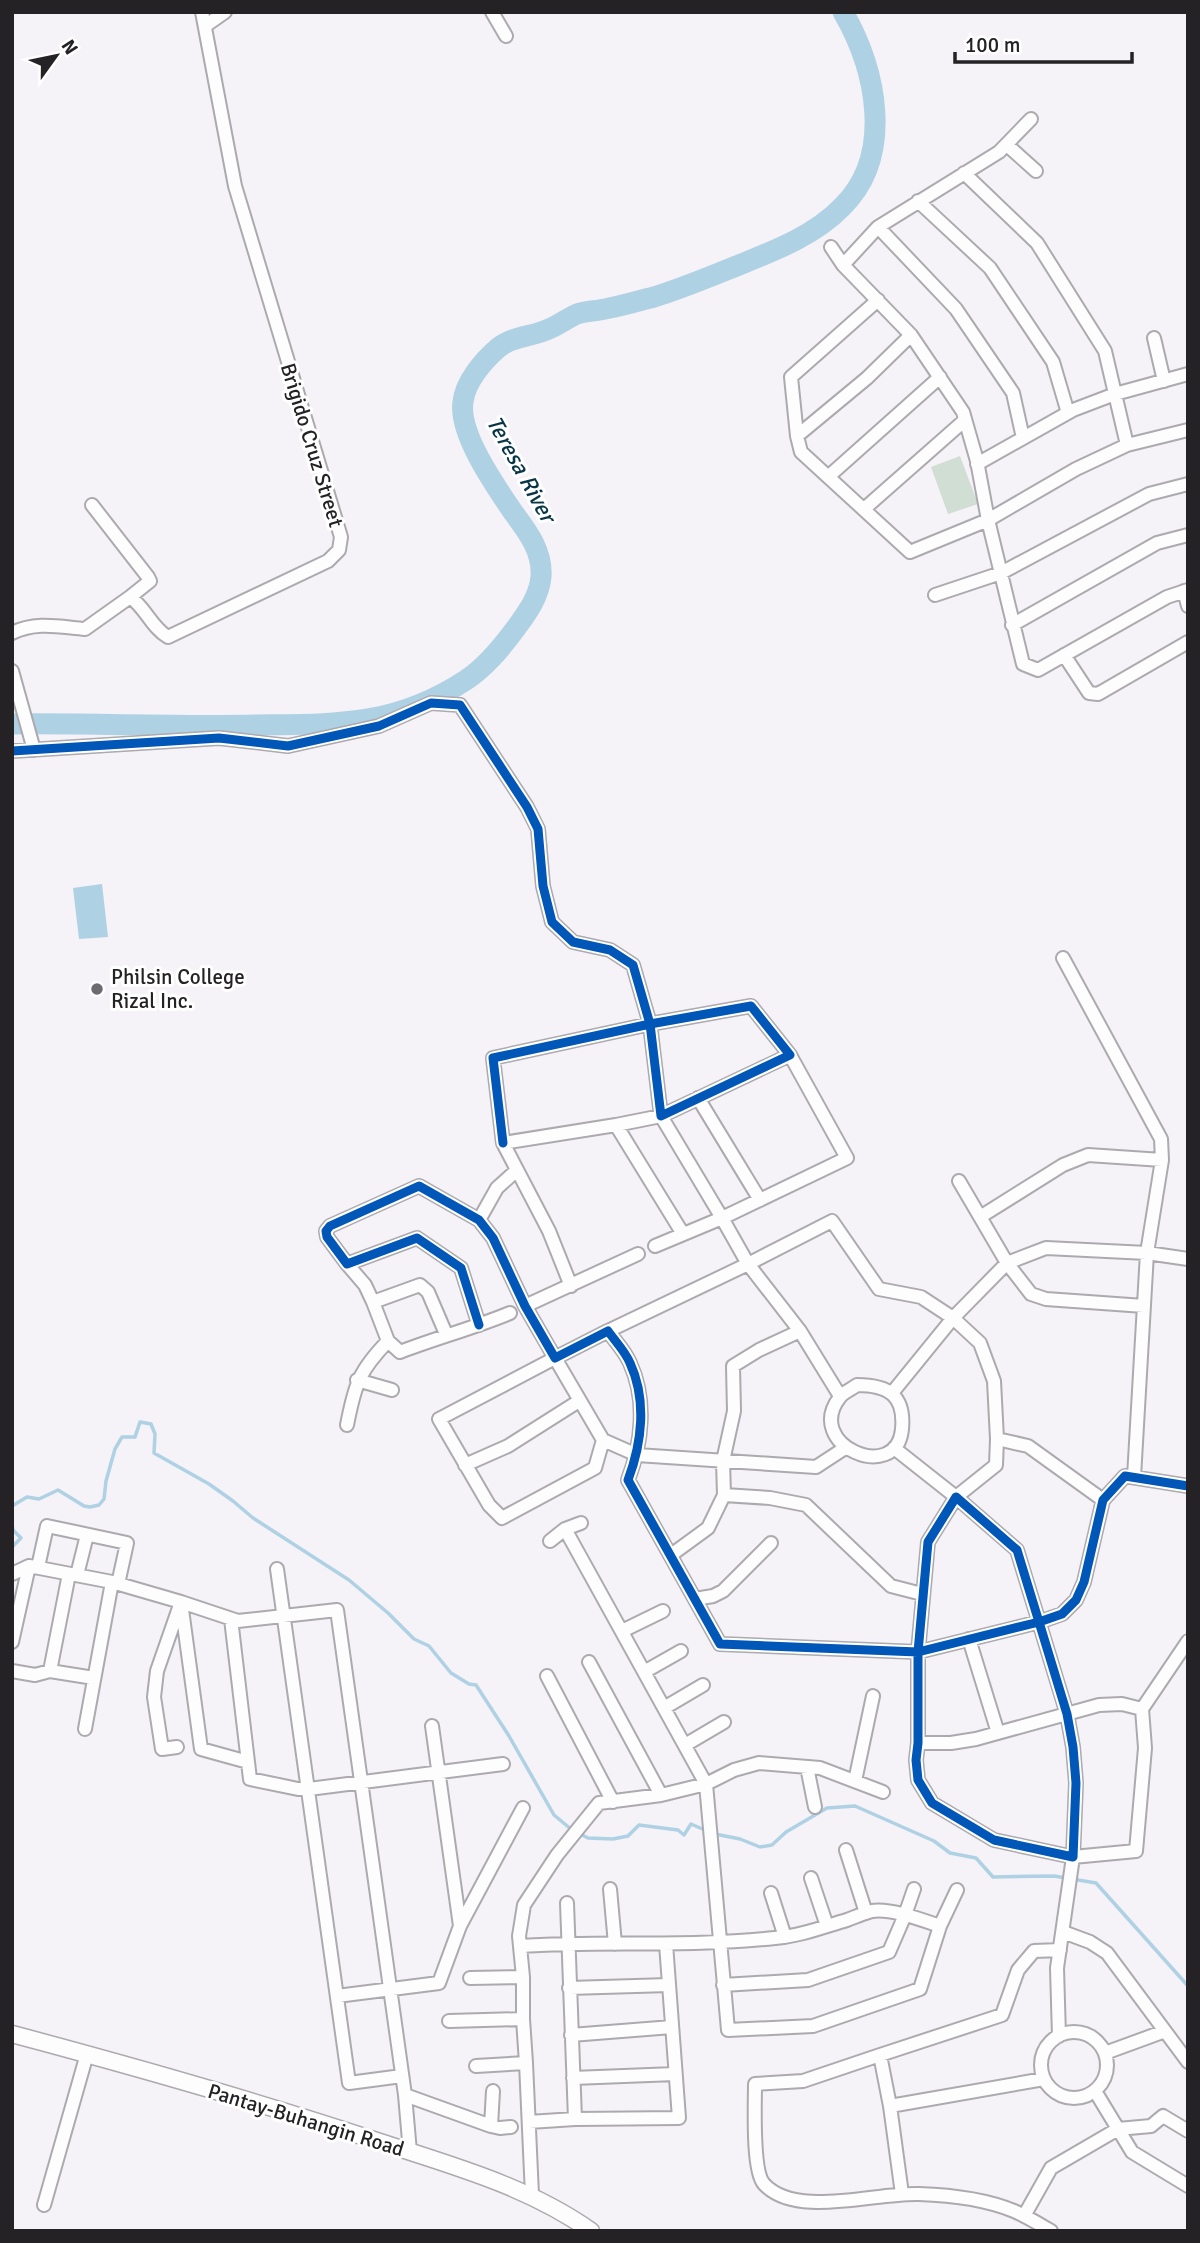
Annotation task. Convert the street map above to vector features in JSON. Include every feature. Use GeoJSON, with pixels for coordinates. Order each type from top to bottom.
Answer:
{"type":"FeatureCollection","features":[{"type":"Feature","properties":{"kind":"street","name":"Brigido Cruz Street"},"geometry":{"type":"LineString","coordinates":[[130,597],[138,602],[162,634],[168,637],[328,561],[339,550],[341,537],[235,187],[202,12]]}},
{"type":"Feature","properties":{"kind":"street"},"geometry":{"type":"LineString","coordinates":[[205,26],[225,12]]}},
{"type":"Feature","properties":{"kind":"street"},"geometry":{"type":"LineString","coordinates":[[492,12],[506,36]]}},
{"type":"Feature","properties":{"kind":"street"},"geometry":{"type":"LineString","coordinates":[[843,265],[878,227],[999,152],[1031,119]]}},
{"type":"Feature","properties":{"kind":"street"},"geometry":{"type":"LineString","coordinates":[[1007,145],[1036,171]]}},
{"type":"Feature","properties":{"kind":"street"},"geometry":{"type":"LineString","coordinates":[[964,173],[1037,243],[1105,351],[1127,446]]}},
{"type":"Feature","properties":{"kind":"street"},"geometry":{"type":"LineString","coordinates":[[918,201],[990,268],[1053,362],[1068,413]]}},
{"type":"Feature","properties":{"kind":"street"},"geometry":{"type":"LineString","coordinates":[[878,227],[956,309],[1013,393],[1023,438]]}},
{"type":"Feature","properties":{"kind":"street"},"geometry":{"type":"LineString","coordinates":[[831,247],[843,265],[911,335],[963,412],[1023,664],[1038,670],[1167,597],[1186,591],[1188,606]]}},
{"type":"Feature","properties":{"kind":"street"},"geometry":{"type":"LineString","coordinates":[[877,300],[791,377],[797,436],[802,452],[910,552],[988,520],[1076,469],[1127,446],[1188,430]]}},
{"type":"Feature","properties":{"kind":"street"},"geometry":{"type":"LineString","coordinates":[[797,436],[867,378],[911,335]]}},
{"type":"Feature","properties":{"kind":"street"},"geometry":{"type":"LineString","coordinates":[[1154,338],[1164,381]]}},
{"type":"Feature","properties":{"kind":"street"},"geometry":{"type":"LineString","coordinates":[[977,464],[1068,413],[1115,394],[1188,374]]}},
{"type":"Feature","properties":{"kind":"street"},"geometry":{"type":"LineString","coordinates":[[829,476],[940,377]]}},
{"type":"Feature","properties":{"kind":"street"},"geometry":{"type":"LineString","coordinates":[[863,509],[965,420]]}},
{"type":"Feature","properties":{"kind":"street"},"geometry":{"type":"LineString","coordinates":[[934,595],[1001,573],[1138,499],[1188,484]]}},
{"type":"Feature","properties":{"kind":"street"},"geometry":{"type":"LineString","coordinates":[[12,633],[25,626],[37,625],[85,629],[150,580],[92,505]]}},
{"type":"Feature","properties":{"kind":"street"},"geometry":{"type":"LineString","coordinates":[[1012,625],[1157,543],[1188,535]]}},
{"type":"Feature","properties":{"kind":"street"},"geometry":{"type":"LineString","coordinates":[[1064,655],[1089,692],[1098,694],[1188,642]]}},
{"type":"Feature","properties":{"kind":"street"},"geometry":{"type":"LineString","coordinates":[[12,671],[32,744]]}},
{"type":"Feature","properties":{"kind":"street"},"geometry":{"type":"LineString","coordinates":[[12,751],[32,744],[219,738],[288,746],[379,726],[431,703],[460,705],[538,828],[543,886],[552,922],[573,942],[610,950],[633,965],[650,1024],[661,1116],[748,1264],[800,1331],[840,1396]]}},
{"type":"Feature","properties":{"kind":"street"},"geometry":{"type":"LineString","coordinates":[[1063,958],[1161,1139],[1162,1160],[1147,1254],[1134,1478]]}},
{"type":"Feature","properties":{"kind":"street"},"geometry":{"type":"LineString","coordinates":[[571,1286],[549,1231],[503,1143],[493,1058],[650,1024],[751,1006],[790,1055],[847,1158],[722,1218],[655,1246]]}},
{"type":"Feature","properties":{"kind":"street"},"geometry":{"type":"LineString","coordinates":[[503,1143],[661,1116],[790,1055]]}},
{"type":"Feature","properties":{"kind":"street"},"geometry":{"type":"LineString","coordinates":[[698,1098],[760,1200]]}},
{"type":"Feature","properties":{"kind":"street"},"geometry":{"type":"LineString","coordinates":[[616,1125],[683,1234]]}},
{"type":"Feature","properties":{"kind":"street"},"geometry":{"type":"LineString","coordinates":[[980,1217],[1063,1165],[1088,1155],[1162,1160]]}},
{"type":"Feature","properties":{"kind":"street"},"geometry":{"type":"LineString","coordinates":[[480,1220],[497,1188],[517,1170]]}},
{"type":"Feature","properties":{"kind":"street"},"geometry":{"type":"LineString","coordinates":[[958,1181],[1007,1264],[1031,1294],[1046,1299],[1144,1306]]}},
{"type":"Feature","properties":{"kind":"street"},"geometry":{"type":"LineString","coordinates":[[510,1312],[400,1352],[388,1341],[365,1285],[347,1265],[327,1237],[326,1231],[330,1226],[419,1186],[480,1220],[493,1238],[525,1306],[603,1440],[637,1455],[816,1466],[845,1448]]}},
{"type":"Feature","properties":{"kind":"street"},"geometry":{"type":"LineString","coordinates":[[603,1440],[595,1468],[502,1518],[489,1505],[439,1419],[608,1331],[748,1264],[832,1220],[879,1289],[921,1297],[953,1318],[980,1343],[994,1381],[996,1465],[956,1497],[928,1542],[918,1651],[916,1760],[918,1780],[932,1803],[994,1840],[1072,1863],[1136,1851],[1145,1748],[1142,1709],[1188,1641]]}},
{"type":"Feature","properties":{"kind":"street"},"geometry":{"type":"LineString","coordinates":[[347,1265],[417,1238],[461,1268],[479,1325]]}},
{"type":"Feature","properties":{"kind":"street"},"geometry":{"type":"LineString","coordinates":[[892,1392],[953,1318],[1007,1264],[1046,1248],[1188,1259]]}},
{"type":"Feature","properties":{"kind":"street"},"geometry":{"type":"LineString","coordinates":[[525,1306],[638,1254]]}},
{"type":"Feature","properties":{"kind":"street"},"geometry":{"type":"LineString","coordinates":[[373,1302],[420,1286],[428,1292],[446,1335]]}},
{"type":"Feature","properties":{"kind":"street"},"geometry":{"type":"LineString","coordinates":[[608,1331],[630,1362],[642,1400],[637,1455],[628,1480],[720,1644],[918,1651],[1039,1622],[1062,1614],[1076,1600],[1084,1582],[1102,1500],[1125,1476],[1188,1486]]}},
{"type":"Feature","properties":{"kind":"street"},"geometry":{"type":"LineString","coordinates":[[671,1555],[708,1528],[723,1495],[723,1461],[734,1411],[733,1366],[759,1350],[800,1331]]}},
{"type":"Feature","properties":{"kind":"street"},"geometry":{"type":"LineString","coordinates":[[347,1425],[357,1380],[367,1363],[388,1341]]}},
{"type":"Feature","properties":{"kind":"street"},"geometry":{"type":"LineString","coordinates":[[357,1380],[392,1390]]}},
{"type":"Feature","properties":{"kind":"street"},"geometry":{"type":"LineString","coordinates":[[858,1385],[876,1385],[892,1392],[903,1410],[902,1433],[894,1448],[878,1456],[861,1456],[845,1448],[834,1430],[832,1413],[840,1396],[858,1385]]}},
{"type":"Feature","properties":{"kind":"street"},"geometry":{"type":"LineString","coordinates":[[466,1465],[508,1446],[579,1401]]}},
{"type":"Feature","properties":{"kind":"street"},"geometry":{"type":"LineString","coordinates":[[997,1439],[1028,1447],[1102,1500]]}},
{"type":"Feature","properties":{"kind":"street"},"geometry":{"type":"LineString","coordinates":[[894,1448],[1017,1550],[1067,1714],[1076,1783],[1072,1863],[1057,1968],[1059,2036]]}},
{"type":"Feature","properties":{"kind":"street"},"geometry":{"type":"LineString","coordinates":[[723,1495],[770,1498],[806,1505],[891,1586],[922,1594]]}},
{"type":"Feature","properties":{"kind":"street"},"geometry":{"type":"LineString","coordinates":[[550,1541],[565,1529],[581,1523]]}},
{"type":"Feature","properties":{"kind":"street"},"geometry":{"type":"LineString","coordinates":[[12,1642],[47,1526],[127,1543],[115,1583],[85,1729]]}},
{"type":"Feature","properties":{"kind":"street"},"geometry":{"type":"LineString","coordinates":[[565,1529],[706,1784],[728,2029],[813,2026],[920,1989],[940,1926],[957,1891]]}},
{"type":"Feature","properties":{"kind":"street"},"geometry":{"type":"LineString","coordinates":[[50,1671],[73,1574],[87,1535]]}},
{"type":"Feature","properties":{"kind":"street"},"geometry":{"type":"LineString","coordinates":[[695,1599],[723,1591],[771,1543]]}},
{"type":"Feature","properties":{"kind":"street"},"geometry":{"type":"LineString","coordinates":[[12,1574],[34,1567],[73,1574],[115,1583],[237,1621],[337,1610],[405,2095],[410,2152]]}},
{"type":"Feature","properties":{"kind":"street"},"geometry":{"type":"LineString","coordinates":[[277,1569],[349,2083],[402,2076]]}},
{"type":"Feature","properties":{"kind":"street"},"geometry":{"type":"LineString","coordinates":[[177,1747],[162,1749],[154,1696],[157,1671],[181,1602]]}},
{"type":"Feature","properties":{"kind":"street"},"geometry":{"type":"LineString","coordinates":[[181,1602],[201,1749],[248,1762]]}},
{"type":"Feature","properties":{"kind":"street"},"geometry":{"type":"LineString","coordinates":[[622,1631],[663,1611]]}},
{"type":"Feature","properties":{"kind":"street"},"geometry":{"type":"LineString","coordinates":[[231,1619],[250,1779],[309,1789],[503,1764]]}},
{"type":"Feature","properties":{"kind":"street"},"geometry":{"type":"LineString","coordinates":[[969,1639],[998,1733]]}},
{"type":"Feature","properties":{"kind":"street"},"geometry":{"type":"LineString","coordinates":[[644,1672],[681,1651]]}},
{"type":"Feature","properties":{"kind":"street"},"geometry":{"type":"LineString","coordinates":[[589,1661],[661,1795]]}},
{"type":"Feature","properties":{"kind":"street"},"geometry":{"type":"LineString","coordinates":[[12,1671],[35,1675],[50,1671],[94,1678]]}},
{"type":"Feature","properties":{"kind":"street"},"geometry":{"type":"LineString","coordinates":[[547,1676],[613,1802]]}},
{"type":"Feature","properties":{"kind":"street"},"geometry":{"type":"LineString","coordinates":[[664,1708],[703,1685]]}},
{"type":"Feature","properties":{"kind":"street"},"geometry":{"type":"LineString","coordinates":[[855,1781],[873,1696]]}},
{"type":"Feature","properties":{"kind":"street"},"geometry":{"type":"LineString","coordinates":[[918,1743],[951,1743],[1099,1705],[1122,1703],[1142,1709]]}},
{"type":"Feature","properties":{"kind":"street"},"geometry":{"type":"LineString","coordinates":[[685,1745],[724,1722]]}},
{"type":"Feature","properties":{"kind":"street"},"geometry":{"type":"LineString","coordinates":[[432,1726],[460,1926]]}},
{"type":"Feature","properties":{"kind":"street"},"geometry":{"type":"LineString","coordinates":[[531,2195],[520,1946],[524,1905],[598,1803],[661,1795],[706,1784],[734,1770],[759,1763],[820,1768],[883,1792]]}},
{"type":"Feature","properties":{"kind":"street"},"geometry":{"type":"LineString","coordinates":[[807,1767],[814,1807]]}},
{"type":"Feature","properties":{"kind":"street"},"geometry":{"type":"LineString","coordinates":[[337,1996],[439,1983],[460,1926],[523,1808]]}},
{"type":"Feature","properties":{"kind":"street"},"geometry":{"type":"LineString","coordinates":[[846,1850],[866,1913]]}},
{"type":"Feature","properties":{"kind":"street"},"geometry":{"type":"LineString","coordinates":[[811,1878],[827,1926]]}},
{"type":"Feature","properties":{"kind":"street"},"geometry":{"type":"LineString","coordinates":[[610,1889],[615,1944]]}},
{"type":"Feature","properties":{"kind":"street"},"geometry":{"type":"LineString","coordinates":[[723,1985],[808,1980],[889,1952],[914,1889]]}},
{"type":"Feature","properties":{"kind":"street"},"geometry":{"type":"LineString","coordinates":[[771,1893],[785,1937]]}},
{"type":"Feature","properties":{"kind":"street"},"geometry":{"type":"LineString","coordinates":[[568,1903],[575,2119]]}},
{"type":"Feature","properties":{"kind":"street"},"geometry":{"type":"LineString","coordinates":[[520,1946],[570,1943],[666,1944],[785,1937],[803,1934],[874,1911],[940,1926]]}},
{"type":"Feature","properties":{"kind":"street"},"geometry":{"type":"LineString","coordinates":[[1063,1932],[1090,1942],[1107,1953],[1188,2062]]}},
{"type":"Feature","properties":{"kind":"street"},"geometry":{"type":"LineString","coordinates":[[529,2122],[679,2118],[666,1944]]}},
{"type":"Feature","properties":{"kind":"street"},"geometry":{"type":"LineString","coordinates":[[1051,2231],[1024,2216],[993,2204],[932,2195],[902,2194],[808,2202],[781,2197],[762,2182],[756,2158],[755,2084],[803,2081],[1002,2015],[1018,1970],[1034,1951],[1060,1951]]}},
{"type":"Feature","properties":{"kind":"street"},"geometry":{"type":"LineString","coordinates":[[470,1978],[523,1978]]}},
{"type":"Feature","properties":{"kind":"street"},"geometry":{"type":"LineString","coordinates":[[569,1988],[669,1985]]}},
{"type":"Feature","properties":{"kind":"street"},"geometry":{"type":"LineString","coordinates":[[449,2021],[523,2019]]}},
{"type":"Feature","properties":{"kind":"street"},"geometry":{"type":"LineString","coordinates":[[571,2035],[672,2027]]}},
{"type":"Feature","properties":{"kind":"street"},"geometry":{"type":"LineString","coordinates":[[1105,2053],[1165,2031]]}},
{"type":"Feature","properties":{"kind":"street"},"geometry":{"type":"LineString","coordinates":[[1070,2032],[1082,2033],[1097,2042],[1105,2053],[1106,2075],[1095,2091],[1079,2098],[1060,2095],[1051,2089],[1044,2079],[1041,2065],[1044,2052],[1059,2036],[1070,2032]]}},
{"type":"Feature","properties":{"kind":"street","name":"Pantay-Buhangin Road"},"geometry":{"type":"LineString","coordinates":[[12,2034],[87,2054],[477,2174],[554,2206],[590,2231]]}},
{"type":"Feature","properties":{"kind":"street"},"geometry":{"type":"LineString","coordinates":[[44,2205],[87,2054]]}},
{"type":"Feature","properties":{"kind":"street"},"geometry":{"type":"LineString","coordinates":[[880,2055],[902,2194]]}},
{"type":"Feature","properties":{"kind":"street"},"geometry":{"type":"LineString","coordinates":[[476,2066],[526,2063]]}},
{"type":"Feature","properties":{"kind":"street"},"geometry":{"type":"LineString","coordinates":[[573,2078],[676,2074]]}},
{"type":"Feature","properties":{"kind":"street"},"geometry":{"type":"LineString","coordinates":[[890,2106],[1044,2079]]}},
{"type":"Feature","properties":{"kind":"street"},"geometry":{"type":"LineString","coordinates":[[491,2126],[494,2091]]}},
{"type":"Feature","properties":{"kind":"street"},"geometry":{"type":"LineString","coordinates":[[1095,2091],[1132,2152],[1188,2186]]}},
{"type":"Feature","properties":{"kind":"street"},"geometry":{"type":"LineString","coordinates":[[405,2095],[491,2126],[511,2127]]}},
{"type":"Feature","properties":{"kind":"street"},"geometry":{"type":"LineString","coordinates":[[1024,2216],[1051,2168],[1118,2129],[1151,2126],[1163,2116],[1188,2131]]}},
{"type":"Feature","properties":{"kind":"shaded area"},"geometry":{"type":"Polygon","coordinates":[[[960,456],[978,504],[948,514],[931,467],[960,456]]]}},
{"type":"Feature","properties":{"kind":"water"},"geometry":{"type":"Polygon","coordinates":[[[102,884],[108,937],[79,939],[73,888],[102,884]]]}},
{"type":"Feature","properties":{"kind":"waterway","name":"Teresa River"},"geometry":{"type":"LineString","coordinates":[[12,724],[227,725],[341,722],[391,714],[415,706],[440,695],[480,669],[528,611],[538,591],[541,568],[533,542],[488,474],[466,429],[463,402],[471,380],[492,353],[504,344],[544,331],[577,314],[654,297],[774,251],[817,228],[842,207],[859,186],[869,163],[875,111],[864,59],[843,12]]}},
{"type":"Feature","properties":{"kind":"waterway"},"geometry":{"type":"LineString","coordinates":[[12,1506],[27,1497],[39,1499],[58,1490],[84,1506],[99,1505],[104,1499],[115,1449],[122,1437],[135,1437],[140,1422],[151,1424],[155,1434],[154,1453],[209,1484],[253,1518],[349,1580],[414,1639],[429,1646],[451,1673],[469,1684],[476,1685],[554,1815],[572,1830],[588,1838],[613,1839],[628,1836],[639,1825],[678,1830],[684,1835],[691,1824],[707,1831]]}},
{"type":"Feature","properties":{"kind":"waterway"},"geometry":{"type":"LineString","coordinates":[[12,1524],[13,1530],[21,1538],[12,1547]]}},
{"type":"Feature","properties":{"kind":"waterway"},"geometry":{"type":"LineString","coordinates":[[715,1834],[740,1839],[760,1847],[772,1845],[786,1832],[827,1808],[855,1806],[934,1841],[950,1853],[976,1858],[993,1877],[1054,1876],[1096,1883],[1188,1986]]}},
{"type":"Feature","properties":{"kind":"cycle path"},"geometry":{"type":"LineString","coordinates":[[12,751],[219,738],[288,746],[379,726],[431,703],[460,705],[527,807],[538,829],[543,886],[552,922],[573,942],[610,950],[633,965],[650,1024],[661,1116],[790,1055],[751,1006],[650,1024],[493,1058],[503,1143]]}},
{"type":"Feature","properties":{"kind":"cycle path"},"geometry":{"type":"LineString","coordinates":[[479,1325],[461,1268],[417,1238],[347,1264],[327,1237],[326,1231],[330,1226],[419,1186],[479,1220],[493,1238],[525,1306],[555,1358],[608,1331],[628,1359],[639,1392],[641,1422],[637,1451],[628,1480],[720,1644],[918,1652],[1039,1622],[1017,1550],[956,1497],[928,1542],[918,1652],[918,1780],[932,1803],[994,1840],[1073,1857],[1076,1783],[1073,1747],[1067,1714],[1039,1622],[1062,1614],[1076,1600],[1084,1582],[1103,1500],[1125,1476],[1188,1486]]}},
{"type":"Feature","properties":{"kind":"place","name":"Philsin College Rizal Inc."},"geometry":{"type":"Point","coordinates":[97,989]}}]}
